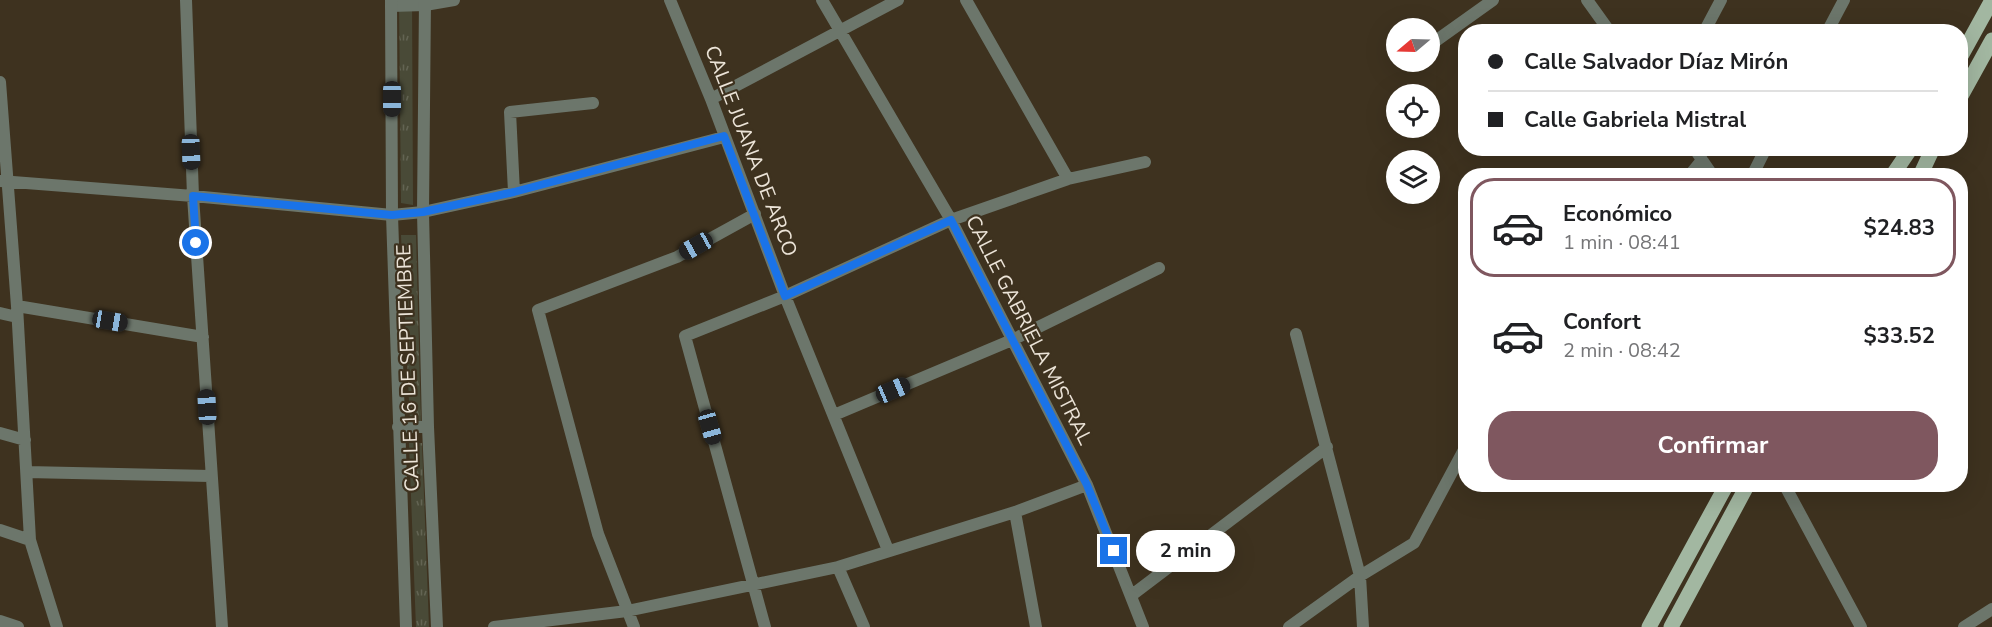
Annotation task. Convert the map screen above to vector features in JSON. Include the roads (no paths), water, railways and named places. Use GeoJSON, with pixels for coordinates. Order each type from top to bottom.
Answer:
{"type":"FeatureCollection","features":[{"type":"Feature","properties":{"kind":"main road"},"geometry":{"type":"LineString","coordinates":[[1968,44],[1992,0]]}},
{"type":"Feature","properties":{"kind":"main road"},"geometry":{"type":"LineString","coordinates":[[1968,84],[1992,40]]}},
{"type":"Feature","properties":{"kind":"main road"},"geometry":{"type":"LineString","coordinates":[[1649,627],[1723,492]]}},
{"type":"Feature","properties":{"kind":"main road"},"geometry":{"type":"LineString","coordinates":[[1671,627],[1744,492]]}},
{"type":"Feature","properties":{"kind":"street"},"geometry":{"type":"LineString","coordinates":[[186,0],[193,196],[210,476],[222,627]]}},
{"type":"Feature","properties":{"kind":"street"},"geometry":{"type":"LineString","coordinates":[[391,3],[453,0]]}},
{"type":"Feature","properties":{"kind":"street","name":"CALLE JUANA DE ARCO"},"geometry":{"type":"LineString","coordinates":[[670,0],[711,99],[785,296],[888,550]]}},
{"type":"Feature","properties":{"kind":"street","name":"CALLE GABRIELA MISTRAL"},"geometry":{"type":"LineString","coordinates":[[822,0],[838,31],[951,220],[1087,485],[1143,627]]}},
{"type":"Feature","properties":{"kind":"street"},"geometry":{"type":"LineString","coordinates":[[711,99],[898,0]]}},
{"type":"Feature","properties":{"kind":"street"},"geometry":{"type":"LineString","coordinates":[[966,0],[1068,178]]}},
{"type":"Feature","properties":{"kind":"street"},"geometry":{"type":"LineString","coordinates":[[1459,24],[1493,0]]}},
{"type":"Feature","properties":{"kind":"street"},"geometry":{"type":"LineString","coordinates":[[1587,0],[1604,24]]}},
{"type":"Feature","properties":{"kind":"street"},"geometry":{"type":"LineString","coordinates":[[1708,24],[1721,0]]}},
{"type":"Feature","properties":{"kind":"street"},"geometry":{"type":"LineString","coordinates":[[1831,24],[1844,0]]}},
{"type":"Feature","properties":{"kind":"street","name":"CALLE 16 DE SEPTIEMBRE"},"geometry":{"type":"LineString","coordinates":[[425,2],[423,212],[428,427],[437,627]]}},
{"type":"Feature","properties":{"kind":"street","name":"CALLE 16 DE SEPTIEMBRE"},"geometry":{"type":"LineString","coordinates":[[391,3],[392,215],[406,627]]}},
{"type":"Feature","properties":{"kind":"street"},"geometry":{"type":"LineString","coordinates":[[1440,38],[1458,25]]}},
{"type":"Feature","properties":{"kind":"street"},"geometry":{"type":"LineString","coordinates":[[0,82],[4,181],[17,311],[30,540],[57,627]]}},
{"type":"Feature","properties":{"kind":"street"},"geometry":{"type":"LineString","coordinates":[[514,192],[510,112],[592,103]]}},
{"type":"Feature","properties":{"kind":"street"},"geometry":{"type":"LineString","coordinates":[[4,181],[392,215],[423,212],[514,192],[724,136]]}},
{"type":"Feature","properties":{"kind":"street"},"geometry":{"type":"LineString","coordinates":[[1699,156],[1708,168]]}},
{"type":"Feature","properties":{"kind":"street"},"geometry":{"type":"LineString","coordinates":[[1696,168],[1702,160]]}},
{"type":"Feature","properties":{"kind":"street"},"geometry":{"type":"LineString","coordinates":[[765,627],[685,336],[785,296],[951,220],[1068,178],[1145,162]]}},
{"type":"Feature","properties":{"kind":"street"},"geometry":{"type":"LineString","coordinates":[[634,627],[598,534],[538,310],[676,257],[755,214]]}},
{"type":"Feature","properties":{"kind":"street"},"geometry":{"type":"LineString","coordinates":[[834,415],[1012,340],[1159,268]]}},
{"type":"Feature","properties":{"kind":"street"},"geometry":{"type":"LineString","coordinates":[[0,313],[17,311],[203,337]]}},
{"type":"Feature","properties":{"kind":"street"},"geometry":{"type":"LineString","coordinates":[[1296,334],[1360,576],[1363,627]]}},
{"type":"Feature","properties":{"kind":"street"},"geometry":{"type":"LineString","coordinates":[[398,427],[428,427]]}},
{"type":"Feature","properties":{"kind":"street"},"geometry":{"type":"LineString","coordinates":[[0,433],[25,440]]}},
{"type":"Feature","properties":{"kind":"street"},"geometry":{"type":"LineString","coordinates":[[1132,595],[1327,447]]}},
{"type":"Feature","properties":{"kind":"street"},"geometry":{"type":"LineString","coordinates":[[1289,627],[1360,576],[1414,543],[1458,461]]}},
{"type":"Feature","properties":{"kind":"street"},"geometry":{"type":"LineString","coordinates":[[27,472],[210,476]]}},
{"type":"Feature","properties":{"kind":"street"},"geometry":{"type":"LineString","coordinates":[[494,627],[627,611],[838,567],[1015,512],[1087,485]]}},
{"type":"Feature","properties":{"kind":"street"},"geometry":{"type":"LineString","coordinates":[[1788,492],[1861,627]]}},
{"type":"Feature","properties":{"kind":"street"},"geometry":{"type":"LineString","coordinates":[[1015,512],[1036,627]]}},
{"type":"Feature","properties":{"kind":"street"},"geometry":{"type":"LineString","coordinates":[[0,530],[30,540]]}},
{"type":"Feature","properties":{"kind":"street"},"geometry":{"type":"LineString","coordinates":[[838,567],[864,627]]}},
{"type":"Feature","properties":{"kind":"street"},"geometry":{"type":"LineString","coordinates":[[1964,627],[1992,609]]}},
{"type":"Feature","properties":{"kind":"street"},"geometry":{"type":"LineString","coordinates":[[0,621],[18,627]]}}]}
